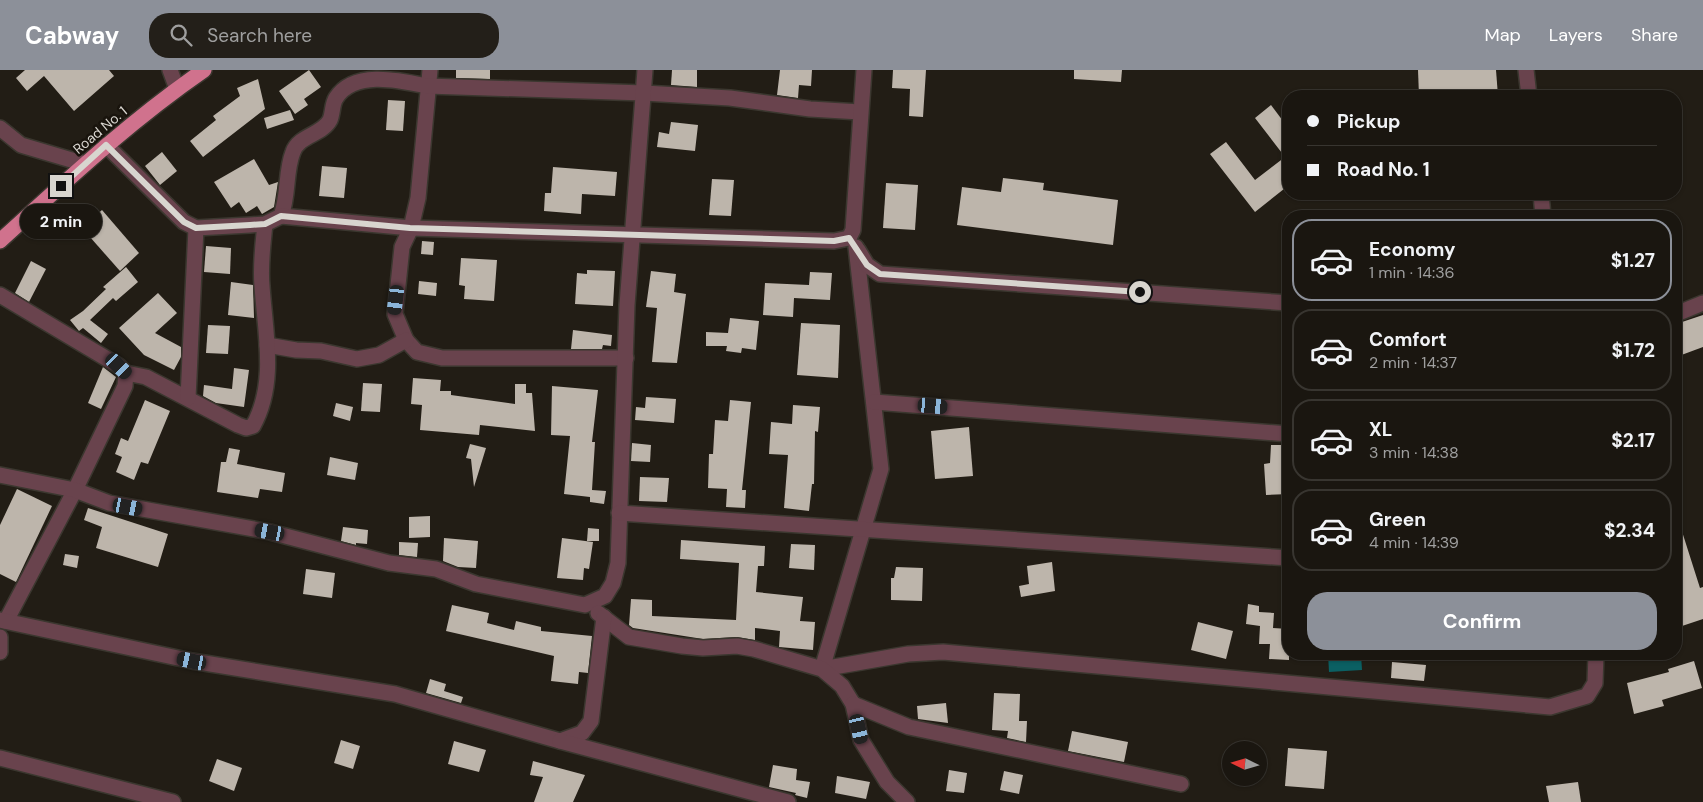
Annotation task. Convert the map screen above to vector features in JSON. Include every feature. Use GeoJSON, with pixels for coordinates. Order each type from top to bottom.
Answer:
{"type":"FeatureCollection","features":[{"type":"Feature","properties":{"kind":"highway","name":"Road No. 1"},"geometry":{"type":"LineString","coordinates":[[0,241],[106,145],[204,70]]}},
{"type":"Feature","properties":{"kind":"street"},"geometry":{"type":"LineString","coordinates":[[170,70],[177,89]]}},
{"type":"Feature","properties":{"kind":"street"},"geometry":{"type":"LineString","coordinates":[[430,70],[427,86],[423,161],[418,198],[410,228],[402,247],[395,314],[406,340],[417,352],[442,358],[626,358]]}},
{"type":"Feature","properties":{"kind":"street"},"geometry":{"type":"LineString","coordinates":[[585,605],[605,596],[613,583],[618,563],[632,233],[645,70]]}},
{"type":"Feature","properties":{"kind":"street"},"geometry":{"type":"LineString","coordinates":[[822,669],[881,469],[853,243],[864,70]]}},
{"type":"Feature","properties":{"kind":"street"},"geometry":{"type":"LineString","coordinates":[[1526,70],[1528,90]]}},
{"type":"Feature","properties":{"kind":"street"},"geometry":{"type":"LineString","coordinates":[[281,216],[287,201],[293,151],[299,142],[324,128],[330,120],[336,98],[347,84],[363,78],[387,78],[427,86],[644,93],[730,98],[810,109],[860,112]]}},
{"type":"Feature","properties":{"kind":"street"},"geometry":{"type":"LineString","coordinates":[[0,128],[21,145],[85,164]]}},
{"type":"Feature","properties":{"kind":"street"},"geometry":{"type":"LineString","coordinates":[[106,145],[184,222],[196,228],[265,224],[281,216],[410,228],[632,233],[853,243]]}},
{"type":"Feature","properties":{"kind":"street"},"geometry":{"type":"LineString","coordinates":[[0,295],[119,366],[126,373],[146,377],[246,428],[253,426],[264,400],[268,366],[266,311],[261,284],[265,224]]}},
{"type":"Feature","properties":{"kind":"street"},"geometry":{"type":"LineString","coordinates":[[188,398],[196,228]]}},
{"type":"Feature","properties":{"kind":"street"},"geometry":{"type":"LineString","coordinates":[[853,243],[867,265],[880,274],[1282,303]]}},
{"type":"Feature","properties":{"kind":"street"},"geometry":{"type":"LineString","coordinates":[[1682,312],[1703,303]]}},
{"type":"Feature","properties":{"kind":"street"},"geometry":{"type":"LineString","coordinates":[[267,345],[357,359],[379,355],[406,340]]}},
{"type":"Feature","properties":{"kind":"street"},"geometry":{"type":"LineString","coordinates":[[126,373],[125,386],[76,490],[3,620],[192,661],[395,694],[560,741],[788,802]]}},
{"type":"Feature","properties":{"kind":"street"},"geometry":{"type":"LineString","coordinates":[[874,402],[1282,433]]}},
{"type":"Feature","properties":{"kind":"street"},"geometry":{"type":"LineString","coordinates":[[0,475],[76,490],[109,503],[270,532],[389,563],[436,569],[476,584],[585,605],[629,637],[703,648],[738,646],[822,669],[842,686],[853,704],[861,740],[887,782],[906,802]]}},
{"type":"Feature","properties":{"kind":"street"},"geometry":{"type":"LineString","coordinates":[[619,513],[863,531],[1282,558]]}},
{"type":"Feature","properties":{"kind":"street"},"geometry":{"type":"LineString","coordinates":[[560,741],[582,733],[591,721],[604,617]]}},
{"type":"Feature","properties":{"kind":"street"},"geometry":{"type":"LineString","coordinates":[[0,637],[0,652]]}},
{"type":"Feature","properties":{"kind":"street"},"geometry":{"type":"LineString","coordinates":[[822,669],[908,654],[943,652],[1550,707],[1587,696],[1595,683],[1596,660]]}},
{"type":"Feature","properties":{"kind":"street"},"geometry":{"type":"LineString","coordinates":[[853,704],[909,727],[1181,784]]}},
{"type":"Feature","properties":{"kind":"street"},"geometry":{"type":"LineString","coordinates":[[0,758],[173,802]]}},
{"type":"Feature","properties":{"kind":"water"},"geometry":{"type":"Polygon","coordinates":[[[1328,660],[1361,660],[1362,670],[1329,672],[1328,660]]]}},
{"type":"Feature","properties":{"kind":"building"},"geometry":{"type":"Polygon","coordinates":[[[25,70],[109,70],[114,76],[74,111],[44,76],[27,91],[16,78],[25,70]]]}},
{"type":"Feature","properties":{"kind":"building"},"geometry":{"type":"Polygon","coordinates":[[[309,70],[321,87],[304,99],[308,105],[295,114],[279,91],[309,70]]]}},
{"type":"Feature","properties":{"kind":"building"},"geometry":{"type":"Polygon","coordinates":[[[456,70],[490,70],[490,79],[456,78],[456,70]]]}},
{"type":"Feature","properties":{"kind":"building"},"geometry":{"type":"Polygon","coordinates":[[[672,70],[697,70],[697,87],[671,85],[672,70]]]}},
{"type":"Feature","properties":{"kind":"building"},"geometry":{"type":"Polygon","coordinates":[[[780,70],[812,70],[811,86],[799,85],[798,98],[777,95],[780,70]]]}},
{"type":"Feature","properties":{"kind":"building"},"geometry":{"type":"Polygon","coordinates":[[[893,70],[926,70],[923,117],[909,116],[910,89],[892,88],[893,70]]]}},
{"type":"Feature","properties":{"kind":"building"},"geometry":{"type":"Polygon","coordinates":[[[1074,70],[1122,70],[1121,82],[1074,79],[1074,70]]]}},
{"type":"Feature","properties":{"kind":"building"},"geometry":{"type":"Polygon","coordinates":[[[1418,70],[1496,70],[1498,90],[1419,90],[1418,70]]]}},
{"type":"Feature","properties":{"kind":"building"},"geometry":{"type":"Polygon","coordinates":[[[258,79],[265,109],[203,157],[190,141],[216,120],[213,116],[240,96],[237,88],[258,79]]]}},
{"type":"Feature","properties":{"kind":"building"},"geometry":{"type":"Polygon","coordinates":[[[388,100],[405,101],[403,131],[386,130],[388,100]]]}},
{"type":"Feature","properties":{"kind":"building"},"geometry":{"type":"Polygon","coordinates":[[[1271,105],[1282,120],[1282,153],[1255,118],[1271,105]]]}},
{"type":"Feature","properties":{"kind":"building"},"geometry":{"type":"Polygon","coordinates":[[[290,110],[294,120],[267,129],[264,118],[290,110]]]}},
{"type":"Feature","properties":{"kind":"building"},"geometry":{"type":"Polygon","coordinates":[[[671,122],[698,125],[695,151],[657,147],[659,132],[669,134],[671,122]]]}},
{"type":"Feature","properties":{"kind":"building"},"geometry":{"type":"Polygon","coordinates":[[[1226,142],[1255,180],[1282,159],[1282,191],[1255,212],[1210,154],[1226,142]]]}},
{"type":"Feature","properties":{"kind":"building"},"geometry":{"type":"Polygon","coordinates":[[[162,152],[177,171],[160,185],[145,166],[162,152]]]}},
{"type":"Feature","properties":{"kind":"building"},"geometry":{"type":"Polygon","coordinates":[[[254,159],[269,185],[278,182],[274,207],[262,214],[257,206],[246,213],[239,202],[231,208],[214,182],[254,159]]]}},
{"type":"Feature","properties":{"kind":"building"},"geometry":{"type":"Polygon","coordinates":[[[322,166],[347,168],[344,198],[319,196],[322,166]]]}},
{"type":"Feature","properties":{"kind":"building"},"geometry":{"type":"Polygon","coordinates":[[[553,167],[617,172],[615,196],[582,194],[581,214],[544,211],[545,193],[551,193],[553,167]]]}},
{"type":"Feature","properties":{"kind":"building"},"geometry":{"type":"Polygon","coordinates":[[[1003,178],[1044,183],[1043,190],[1118,200],[1113,245],[957,225],[962,187],[1001,192],[1003,178]]]}},
{"type":"Feature","properties":{"kind":"building"},"geometry":{"type":"Polygon","coordinates":[[[712,179],[734,180],[731,216],[709,215],[712,179]]]}},
{"type":"Feature","properties":{"kind":"building"},"geometry":{"type":"Polygon","coordinates":[[[886,183],[918,185],[915,230],[883,228],[886,183]]]}},
{"type":"Feature","properties":{"kind":"building"},"geometry":{"type":"Polygon","coordinates":[[[102,210],[139,253],[120,271],[82,228],[102,210]]]}},
{"type":"Feature","properties":{"kind":"building"},"geometry":{"type":"Polygon","coordinates":[[[422,241],[434,242],[433,255],[421,254],[422,241]]]}},
{"type":"Feature","properties":{"kind":"building"},"geometry":{"type":"Polygon","coordinates":[[[206,246],[231,248],[230,274],[204,272],[206,246]]]}},
{"type":"Feature","properties":{"kind":"building"},"geometry":{"type":"Polygon","coordinates":[[[461,258],[497,260],[494,301],[464,299],[465,286],[459,285],[461,258]]]}},
{"type":"Feature","properties":{"kind":"building"},"geometry":{"type":"Polygon","coordinates":[[[31,261],[46,269],[29,302],[15,293],[31,261]]]}},
{"type":"Feature","properties":{"kind":"building"},"geometry":{"type":"Polygon","coordinates":[[[126,267],[138,282],[116,301],[113,298],[90,320],[108,334],[101,343],[83,328],[79,331],[70,320],[83,311],[106,289],[103,287],[126,267]]]}},
{"type":"Feature","properties":{"kind":"building"},"geometry":{"type":"Polygon","coordinates":[[[587,270],[615,271],[613,306],[575,304],[577,273],[587,274],[587,270]]]}},
{"type":"Feature","properties":{"kind":"building"},"geometry":{"type":"Polygon","coordinates":[[[651,271],[676,274],[674,292],[686,294],[677,363],[652,362],[657,308],[646,307],[651,271]]]}},
{"type":"Feature","properties":{"kind":"building"},"geometry":{"type":"Polygon","coordinates":[[[810,272],[832,273],[830,300],[794,298],[793,317],[763,315],[765,283],[809,285],[810,272]]]}},
{"type":"Feature","properties":{"kind":"building"},"geometry":{"type":"Polygon","coordinates":[[[419,281],[437,283],[436,296],[418,294],[419,281]]]}},
{"type":"Feature","properties":{"kind":"building"},"geometry":{"type":"Polygon","coordinates":[[[231,282],[253,285],[254,318],[228,315],[231,282]]]}},
{"type":"Feature","properties":{"kind":"building"},"geometry":{"type":"Polygon","coordinates":[[[158,293],[177,313],[155,333],[181,347],[181,357],[174,370],[144,355],[119,328],[158,293]]]}},
{"type":"Feature","properties":{"kind":"building"},"geometry":{"type":"Polygon","coordinates":[[[1703,315],[1703,347],[1682,355],[1682,322],[1703,315]]]}},
{"type":"Feature","properties":{"kind":"building"},"geometry":{"type":"Polygon","coordinates":[[[730,318],[759,321],[756,350],[742,348],[741,353],[726,351],[727,346],[706,346],[706,332],[728,333],[730,318]]]}},
{"type":"Feature","properties":{"kind":"building"},"geometry":{"type":"Polygon","coordinates":[[[801,323],[840,325],[838,378],[797,375],[801,323]]]}},
{"type":"Feature","properties":{"kind":"building"},"geometry":{"type":"Polygon","coordinates":[[[208,325],[230,326],[228,354],[206,353],[208,325]]]}},
{"type":"Feature","properties":{"kind":"building"},"geometry":{"type":"Polygon","coordinates":[[[573,330],[612,335],[611,346],[603,345],[602,349],[571,349],[573,330]]]}},
{"type":"Feature","properties":{"kind":"building"},"geometry":{"type":"Polygon","coordinates":[[[103,367],[116,377],[101,409],[88,403],[103,367]]]}},
{"type":"Feature","properties":{"kind":"building"},"geometry":{"type":"Polygon","coordinates":[[[234,368],[249,370],[244,407],[216,403],[203,396],[204,385],[232,389],[234,368]]]}},
{"type":"Feature","properties":{"kind":"building"},"geometry":{"type":"Polygon","coordinates":[[[413,378],[441,380],[440,391],[451,391],[451,395],[515,404],[515,384],[526,384],[526,393],[532,393],[535,431],[480,425],[479,435],[420,430],[422,405],[411,404],[413,378]]]}},
{"type":"Feature","properties":{"kind":"building"},"geometry":{"type":"Polygon","coordinates":[[[363,383],[382,384],[380,412],[361,411],[363,383]]]}},
{"type":"Feature","properties":{"kind":"building"},"geometry":{"type":"Polygon","coordinates":[[[552,386],[598,390],[592,442],[595,442],[592,490],[606,491],[604,504],[590,502],[590,497],[564,494],[570,436],[551,435],[552,386]]]}},
{"type":"Feature","properties":{"kind":"building"},"geometry":{"type":"Polygon","coordinates":[[[646,397],[676,399],[674,423],[635,420],[636,407],[645,408],[646,397]]]}},
{"type":"Feature","properties":{"kind":"building"},"geometry":{"type":"Polygon","coordinates":[[[145,400],[170,411],[148,464],[141,462],[134,480],[116,472],[122,457],[115,454],[121,438],[128,441],[145,400]]]}},
{"type":"Feature","properties":{"kind":"building"},"geometry":{"type":"Polygon","coordinates":[[[730,400],[751,402],[742,490],[746,490],[745,508],[726,507],[727,489],[708,488],[709,454],[713,454],[715,420],[728,421],[730,400]]]}},
{"type":"Feature","properties":{"kind":"building"},"geometry":{"type":"Polygon","coordinates":[[[336,403],[353,407],[350,421],[333,416],[336,403]]]}},
{"type":"Feature","properties":{"kind":"building"},"geometry":{"type":"Polygon","coordinates":[[[793,405],[820,407],[818,432],[815,431],[814,484],[812,484],[809,511],[784,508],[788,455],[769,454],[771,422],[792,424],[793,405]]]}},
{"type":"Feature","properties":{"kind":"building"},"geometry":{"type":"Polygon","coordinates":[[[969,427],[973,476],[935,479],[931,431],[969,427]]]}},
{"type":"Feature","properties":{"kind":"building"},"geometry":{"type":"Polygon","coordinates":[[[632,443],[651,445],[650,462],[631,461],[632,443]]]}},
{"type":"Feature","properties":{"kind":"building"},"geometry":{"type":"Polygon","coordinates":[[[470,444],[486,448],[474,487],[471,459],[466,458],[470,444]]]}},
{"type":"Feature","properties":{"kind":"building"},"geometry":{"type":"Polygon","coordinates":[[[1271,445],[1282,445],[1282,494],[1266,495],[1264,464],[1270,463],[1271,445]]]}},
{"type":"Feature","properties":{"kind":"building"},"geometry":{"type":"Polygon","coordinates":[[[229,448],[240,450],[237,464],[285,473],[282,492],[260,489],[258,498],[217,492],[221,462],[226,462],[229,448]]]}},
{"type":"Feature","properties":{"kind":"building"},"geometry":{"type":"Polygon","coordinates":[[[330,457],[358,463],[355,480],[327,475],[330,457]]]}},
{"type":"Feature","properties":{"kind":"building"},"geometry":{"type":"Polygon","coordinates":[[[640,477],[669,478],[667,502],[639,501],[640,477]]]}},
{"type":"Feature","properties":{"kind":"building"},"geometry":{"type":"Polygon","coordinates":[[[17,489],[52,506],[16,582],[0,574],[0,525],[17,489]]]}},
{"type":"Feature","properties":{"kind":"building"},"geometry":{"type":"Polygon","coordinates":[[[88,508],[168,534],[158,567],[96,548],[102,527],[84,520],[88,508]]]}},
{"type":"Feature","properties":{"kind":"building"},"geometry":{"type":"Polygon","coordinates":[[[430,516],[430,537],[409,538],[409,517],[430,516]]]}},
{"type":"Feature","properties":{"kind":"building"},"geometry":{"type":"Polygon","coordinates":[[[343,527],[368,530],[367,544],[356,543],[356,545],[341,541],[343,527]]]}},
{"type":"Feature","properties":{"kind":"building"},"geometry":{"type":"Polygon","coordinates":[[[588,528],[599,529],[599,541],[587,541],[588,528]]]}},
{"type":"Feature","properties":{"kind":"building"},"geometry":{"type":"Polygon","coordinates":[[[1682,531],[1700,588],[1703,587],[1703,619],[1682,626],[1682,531]]]}},
{"type":"Feature","properties":{"kind":"building"},"geometry":{"type":"Polygon","coordinates":[[[444,538],[478,541],[476,568],[458,567],[443,561],[444,538]]]}},
{"type":"Feature","properties":{"kind":"building"},"geometry":{"type":"Polygon","coordinates":[[[562,538],[593,542],[589,569],[584,568],[583,580],[557,578],[562,538]]]}},
{"type":"Feature","properties":{"kind":"building"},"geometry":{"type":"Polygon","coordinates":[[[681,540],[765,546],[764,566],[758,566],[756,592],[803,597],[800,621],[815,622],[813,650],[779,647],[780,631],[755,628],[755,640],[737,637],[703,639],[633,628],[629,625],[631,599],[652,600],[652,616],[736,620],[739,563],[680,559],[681,540]]]}},
{"type":"Feature","properties":{"kind":"building"},"geometry":{"type":"Polygon","coordinates":[[[399,542],[418,543],[417,557],[399,555],[399,542]]]}},
{"type":"Feature","properties":{"kind":"building"},"geometry":{"type":"Polygon","coordinates":[[[791,544],[815,545],[814,570],[789,568],[791,544]]]}},
{"type":"Feature","properties":{"kind":"building"},"geometry":{"type":"Polygon","coordinates":[[[65,554],[79,556],[77,568],[63,565],[65,554]]]}},
{"type":"Feature","properties":{"kind":"building"},"geometry":{"type":"Polygon","coordinates":[[[1052,562],[1055,591],[1021,597],[1019,586],[1029,584],[1027,566],[1052,562]]]}},
{"type":"Feature","properties":{"kind":"building"},"geometry":{"type":"Polygon","coordinates":[[[896,567],[923,568],[922,601],[891,600],[891,578],[894,578],[896,567]]]}},
{"type":"Feature","properties":{"kind":"building"},"geometry":{"type":"Polygon","coordinates":[[[306,569],[335,573],[332,598],[303,594],[306,569]]]}},
{"type":"Feature","properties":{"kind":"building"},"geometry":{"type":"Polygon","coordinates":[[[1248,604],[1259,606],[1259,612],[1274,613],[1273,628],[1282,629],[1282,660],[1269,659],[1270,644],[1259,644],[1260,626],[1246,624],[1248,604]]]}},
{"type":"Feature","properties":{"kind":"building"},"geometry":{"type":"Polygon","coordinates":[[[452,605],[489,613],[487,623],[514,630],[516,621],[541,627],[541,631],[592,636],[588,673],[579,672],[578,684],[551,681],[554,656],[446,631],[452,605]]]}},
{"type":"Feature","properties":{"kind":"building"},"geometry":{"type":"Polygon","coordinates":[[[1198,622],[1233,631],[1226,659],[1191,650],[1198,622]]]}},
{"type":"Feature","properties":{"kind":"building"},"geometry":{"type":"Polygon","coordinates":[[[1694,661],[1702,688],[1662,700],[1664,706],[1634,714],[1627,683],[1669,672],[1668,669],[1694,661]]]}},
{"type":"Feature","properties":{"kind":"building"},"geometry":{"type":"Polygon","coordinates":[[[1392,662],[1426,665],[1424,681],[1391,678],[1392,662]]]}},
{"type":"Feature","properties":{"kind":"building"},"geometry":{"type":"Polygon","coordinates":[[[430,679],[446,684],[444,691],[463,697],[461,703],[426,693],[430,679]]]}},
{"type":"Feature","properties":{"kind":"building"},"geometry":{"type":"Polygon","coordinates":[[[994,693],[1020,694],[1019,721],[1027,721],[1026,742],[1007,738],[1008,731],[992,730],[994,693]]]}},
{"type":"Feature","properties":{"kind":"building"},"geometry":{"type":"Polygon","coordinates":[[[946,703],[948,723],[918,719],[917,706],[946,703]]]}},
{"type":"Feature","properties":{"kind":"building"},"geometry":{"type":"Polygon","coordinates":[[[1072,731],[1128,742],[1124,762],[1068,751],[1072,731]]]}},
{"type":"Feature","properties":{"kind":"building"},"geometry":{"type":"Polygon","coordinates":[[[341,740],[360,746],[353,769],[334,763],[341,740]]]}},
{"type":"Feature","properties":{"kind":"building"},"geometry":{"type":"Polygon","coordinates":[[[454,741],[486,750],[479,772],[448,764],[454,741]]]}},
{"type":"Feature","properties":{"kind":"building"},"geometry":{"type":"Polygon","coordinates":[[[1288,748],[1327,751],[1324,789],[1285,786],[1288,748]]]}},
{"type":"Feature","properties":{"kind":"building"},"geometry":{"type":"Polygon","coordinates":[[[217,759],[242,768],[234,791],[209,781],[217,759]]]}},
{"type":"Feature","properties":{"kind":"building"},"geometry":{"type":"Polygon","coordinates":[[[533,761],[585,775],[573,802],[534,802],[543,777],[530,775],[533,761]]]}},
{"type":"Feature","properties":{"kind":"building"},"geometry":{"type":"Polygon","coordinates":[[[773,765],[797,769],[796,780],[810,782],[807,798],[795,795],[796,793],[769,787],[773,765]]]}},
{"type":"Feature","properties":{"kind":"building"},"geometry":{"type":"Polygon","coordinates":[[[949,770],[967,773],[964,793],[946,791],[949,770]]]}},
{"type":"Feature","properties":{"kind":"building"},"geometry":{"type":"Polygon","coordinates":[[[1004,771],[1023,775],[1019,794],[1000,790],[1004,771]]]}},
{"type":"Feature","properties":{"kind":"building"},"geometry":{"type":"Polygon","coordinates":[[[837,776],[870,782],[866,799],[835,793],[837,776]]]}},
{"type":"Feature","properties":{"kind":"building"},"geometry":{"type":"Polygon","coordinates":[[[1578,782],[1581,802],[1549,802],[1546,786],[1578,782]]]}},
{"type":"Feature","properties":{"kind":"route"},"geometry":{"type":"LineString","coordinates":[[61,186],[106,145],[184,222],[196,228],[265,224],[281,216],[410,228],[632,233],[834,241],[849,238],[867,265],[880,274],[1140,292]]}}]}
